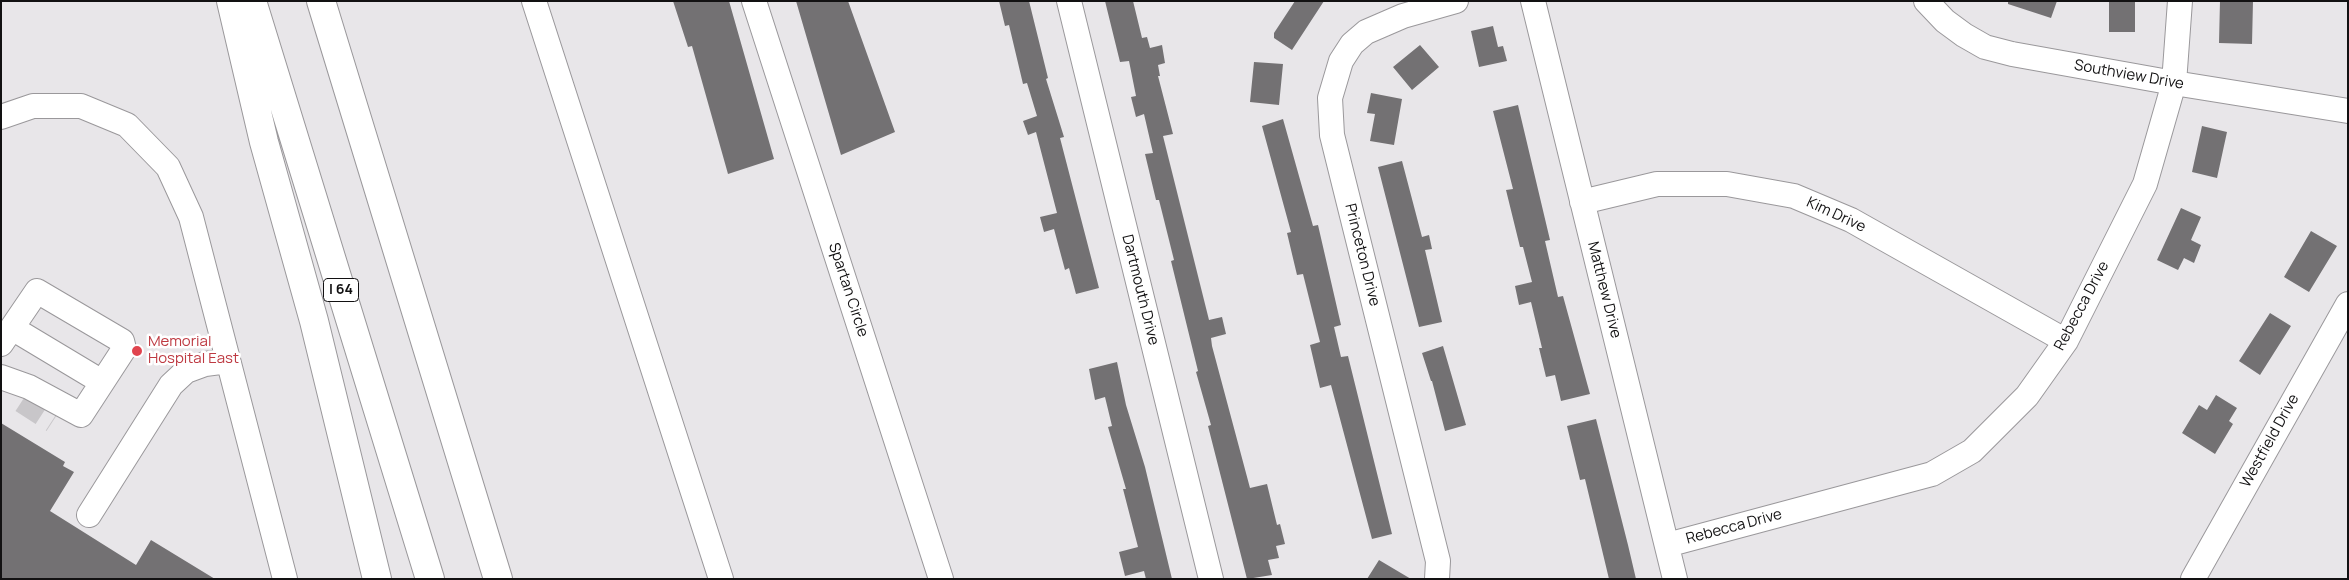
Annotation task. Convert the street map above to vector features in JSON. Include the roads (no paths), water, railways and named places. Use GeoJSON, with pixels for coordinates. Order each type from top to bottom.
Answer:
{"type":"FeatureCollection","features":[{"type":"Feature","properties":{"kind":"highway"},"geometry":{"type":"LineString","coordinates":[[231,1],[264,142],[314,321],[377,579]]}},
{"type":"Feature","properties":{"kind":"highway","name":"I 64"},"geometry":{"type":"LineString","coordinates":[[252,1],[430,579]]}},
{"type":"Feature","properties":{"kind":"highway"},"geometry":{"type":"LineString","coordinates":[[321,1],[498,579]]}},
{"type":"Feature","properties":{"kind":"street"},"geometry":{"type":"LineString","coordinates":[[534,1],[721,579]]}},
{"type":"Feature","properties":{"kind":"street","name":"Spartan Circle"},"geometry":{"type":"LineString","coordinates":[[754,1],[941,579]]}},
{"type":"Feature","properties":{"kind":"street","name":"Dartmouth Drive"},"geometry":{"type":"LineString","coordinates":[[1069,1],[1211,579]]}},
{"type":"Feature","properties":{"kind":"street","name":"Princeton Drive"},"geometry":{"type":"LineString","coordinates":[[1438,579],[1438,561],[1332,135],[1330,98],[1341,61],[1352,44],[1366,32],[1403,16],[1456,1]]}},
{"type":"Feature","properties":{"kind":"street","name":"Matthew Drive"},"geometry":{"type":"LineString","coordinates":[[1533,1],[1675,579]]}},
{"type":"Feature","properties":{"kind":"street","name":"Southview Drive"},"geometry":{"type":"LineString","coordinates":[[1926,1],[1945,21],[1985,46],[2012,54],[2174,84],[2348,111]]}},
{"type":"Feature","properties":{"kind":"street","name":"Rebecca Drive"},"geometry":{"type":"LineString","coordinates":[[1667,545],[1932,474],[1972,451],[2027,396],[2066,341],[2145,184],[2174,84],[2180,1]]}},
{"type":"Feature","properties":{"kind":"street"},"geometry":{"type":"LineString","coordinates":[[1,117],[32,106],[81,106],[127,125],[168,167],[191,217],[285,579]]}},
{"type":"Feature","properties":{"kind":"street","name":"Kim Drive"},"geometry":{"type":"LineString","coordinates":[[1582,202],[1657,184],[1727,184],[1794,196],[1851,220],[2066,341]]}},
{"type":"Feature","properties":{"kind":"street"},"geometry":{"type":"LineString","coordinates":[[53,421],[75,423],[81,415],[124,348],[122,340],[37,291],[6,336],[102,382]]}},
{"type":"Feature","properties":{"kind":"street","name":"Westfield Drive"},"geometry":{"type":"LineString","coordinates":[[2193,579],[2348,304]]}},
{"type":"Feature","properties":{"kind":"street"},"geometry":{"type":"LineString","coordinates":[[89,515],[171,385],[186,371],[205,364],[228,361]]}},
{"type":"Feature","properties":{"kind":"street"},"geometry":{"type":"LineString","coordinates":[[2,378],[29,387],[81,415]]}},
{"type":"Feature","properties":{"kind":"street"},"geometry":{"type":"LineString","coordinates":[[2,378],[22,401]]}},
{"type":"Feature","properties":{"kind":"tunnel"},"geometry":{"type":"LineString","coordinates":[[22,401],[53,421]]}},
{"type":"Feature","properties":{"kind":"place","name":"Memorial Hospital East"},"geometry":{"type":"Point","coordinates":[137,351]}}]}
